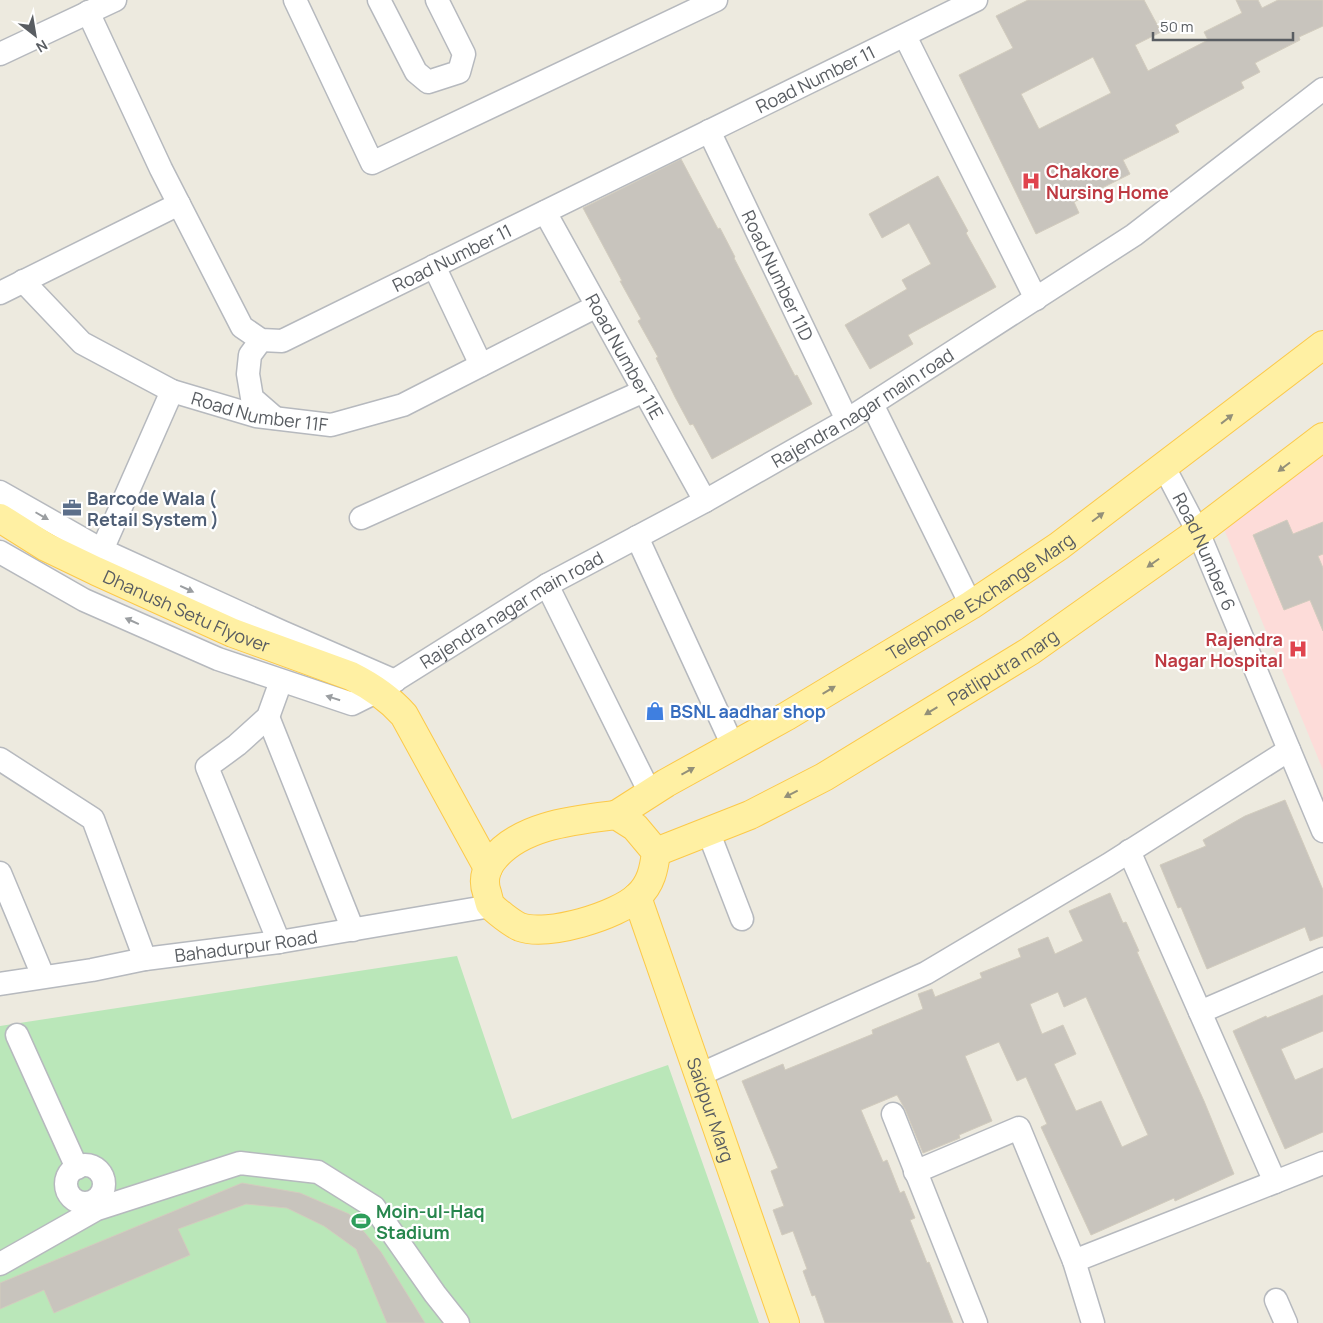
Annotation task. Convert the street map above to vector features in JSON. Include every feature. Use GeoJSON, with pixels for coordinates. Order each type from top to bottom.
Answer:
{"type":"FeatureCollection","features":[{"type":"Feature","properties":{"kind":"main road","name":"Telephone Exchange Marg"},"geometry":{"type":"LineString","coordinates":[[616,815],[650,793],[787,716],[970,605],[1059,546],[1164,468],[1323,345]]}},
{"type":"Feature","properties":{"kind":"main road","name":"Patliputra marg"},"geometry":{"type":"LineString","coordinates":[[656,852],[750,815],[824,777],[1030,651],[1198,532],[1323,437]]}},
{"type":"Feature","properties":{"kind":"main road","name":"Dhanush Setu Flyover"},"geometry":{"type":"LineString","coordinates":[[0,518],[46,547],[234,633],[380,685],[404,715],[488,868]]}},
{"type":"Feature","properties":{"kind":"main road"},"geometry":{"type":"LineString","coordinates":[[616,815],[635,827],[656,852],[654,870],[648,884],[637,897],[616,912],[580,924],[547,930],[521,927],[491,906],[484,886],[488,868],[499,852],[517,838],[567,821],[616,815]]}},
{"type":"Feature","properties":{"kind":"main road"},"geometry":{"type":"LineString","coordinates":[[464,825],[517,838]]}},
{"type":"Feature","properties":{"kind":"main road","name":"Saidpur Marg"},"geometry":{"type":"LineString","coordinates":[[637,897],[784,1323]]}},
{"type":"Feature","properties":{"kind":"street"},"geometry":{"type":"LineString","coordinates":[[0,54],[115,0]]}},
{"type":"Feature","properties":{"kind":"street"},"geometry":{"type":"LineString","coordinates":[[295,0],[372,163],[716,0]]}},
{"type":"Feature","properties":{"kind":"street"},"geometry":{"type":"LineString","coordinates":[[379,0],[416,72],[428,82],[460,72],[464,54],[437,0]]}},
{"type":"Feature","properties":{"kind":"street","name":"Road Number 11"},"geometry":{"type":"LineString","coordinates":[[260,340],[282,341],[905,36],[963,3]]}},
{"type":"Feature","properties":{"kind":"street"},"geometry":{"type":"LineString","coordinates":[[88,12],[161,170],[242,327],[260,340],[250,355],[248,374],[252,398],[275,419]]}},
{"type":"Feature","properties":{"kind":"street"},"geometry":{"type":"LineString","coordinates":[[905,36],[1036,299]]}},
{"type":"Feature","properties":{"kind":"street","name":"Rajendra nagar main road"},"geometry":{"type":"LineString","coordinates":[[0,552],[84,600],[218,659],[352,704],[380,685],[547,585],[705,501],[848,420],[1134,235],[1323,89]]}},
{"type":"Feature","properties":{"kind":"street","name":"Road Number 11D"},"geometry":{"type":"LineString","coordinates":[[709,131],[848,420]]}},
{"type":"Feature","properties":{"kind":"street"},"geometry":{"type":"LineString","coordinates":[[0,293],[179,204]]}},
{"type":"Feature","properties":{"kind":"street","name":"Road Number 11E"},"geometry":{"type":"LineString","coordinates":[[545,212],[705,501]]}},
{"type":"Feature","properties":{"kind":"street"},"geometry":{"type":"LineString","coordinates":[[434,266],[481,365]]}},
{"type":"Feature","properties":{"kind":"street","name":"Road Number 11F"},"geometry":{"type":"LineString","coordinates":[[23,282],[82,343],[172,391],[256,416],[331,426],[403,405],[597,306]]}},
{"type":"Feature","properties":{"kind":"street"},"geometry":{"type":"LineString","coordinates":[[361,518],[644,390]]}},
{"type":"Feature","properties":{"kind":"street"},"geometry":{"type":"LineString","coordinates":[[102,550],[172,391]]}},
{"type":"Feature","properties":{"kind":"street"},"geometry":{"type":"LineString","coordinates":[[872,404],[970,605]]}},
{"type":"Feature","properties":{"kind":"street","name":"Road Number 6"},"geometry":{"type":"LineString","coordinates":[[1164,468],[1198,532],[1323,831]]}},
{"type":"Feature","properties":{"kind":"street"},"geometry":{"type":"LineString","coordinates":[[0,492],[102,550],[273,628],[380,685]]}},
{"type":"Feature","properties":{"kind":"street"},"geometry":{"type":"LineString","coordinates":[[637,537],[733,746]]}},
{"type":"Feature","properties":{"kind":"street"},"geometry":{"type":"LineString","coordinates":[[547,585],[650,793]]}},
{"type":"Feature","properties":{"kind":"street"},"geometry":{"type":"LineString","coordinates":[[279,942],[207,767],[237,745],[268,717],[281,681]]}},
{"type":"Feature","properties":{"kind":"street"},"geometry":{"type":"LineString","coordinates":[[268,717],[353,930]]}},
{"type":"Feature","properties":{"kind":"street"},"geometry":{"type":"LineString","coordinates":[[700,1075],[926,973],[1129,852],[1289,750]]}},
{"type":"Feature","properties":{"kind":"street"},"geometry":{"type":"LineString","coordinates":[[0,759],[92,819],[144,959]]}},
{"type":"Feature","properties":{"kind":"street"},"geometry":{"type":"LineString","coordinates":[[708,831],[742,919]]}},
{"type":"Feature","properties":{"kind":"street"},"geometry":{"type":"LineString","coordinates":[[1129,852],[1275,1182]]}},
{"type":"Feature","properties":{"kind":"street"},"geometry":{"type":"LineString","coordinates":[[0,873],[43,976]]}},
{"type":"Feature","properties":{"kind":"street","name":"Bahadurpur Road"},"geometry":{"type":"LineString","coordinates":[[0,984],[92,970],[144,959],[279,942],[491,906]]}},
{"type":"Feature","properties":{"kind":"street"},"geometry":{"type":"LineString","coordinates":[[1200,1012],[1323,958]]}},
{"type":"Feature","properties":{"kind":"street"},"geometry":{"type":"LineString","coordinates":[[17,1035],[77,1168],[92,1167],[101,1175],[104,1181],[102,1193],[95,1206]]}},
{"type":"Feature","properties":{"kind":"street"},"geometry":{"type":"LineString","coordinates":[[893,1114],[976,1323]]}},
{"type":"Feature","properties":{"kind":"street"},"geometry":{"type":"LineString","coordinates":[[915,1172],[1018,1128],[1074,1261],[1093,1323]]}},
{"type":"Feature","properties":{"kind":"street"},"geometry":{"type":"LineString","coordinates":[[0,1264],[95,1206],[240,1163],[318,1172],[374,1207],[435,1294],[458,1323]]}},
{"type":"Feature","properties":{"kind":"street"},"geometry":{"type":"LineString","coordinates":[[1074,1261],[1323,1164]]}},
{"type":"Feature","properties":{"kind":"street"},"geometry":{"type":"LineString","coordinates":[[1276,1300],[1286,1323]]}},
{"type":"Feature","properties":{"kind":"shaded area","name":"Rajendra Nagar Hospital"},"geometry":{"type":"Polygon","coordinates":[[[1323,456],[1323,770],[1224,529],[1323,456]]]}},
{"type":"Feature","properties":{"kind":"green space","name":"Moin-ul-Haq Stadium"},"geometry":{"type":"Polygon","coordinates":[[[457,956],[512,1119],[668,1065],[759,1323],[0,1323],[0,1026],[457,956]]]}},
{"type":"Feature","properties":{"kind":"building"},"geometry":{"type":"Polygon","coordinates":[[[1028,0],[1144,0],[1161,32],[1135,45],[1148,71],[1208,40],[1204,32],[1242,13],[1236,0],[1258,0],[1262,8],[1278,0],[1323,0],[1323,26],[1299,37],[1300,40],[1255,63],[1260,72],[1241,82],[1244,88],[1175,125],[1179,132],[1123,160],[1130,174],[1074,202],[1079,213],[1036,234],[959,75],[1013,48],[996,16],[1028,0]],[[1093,57],[1021,94],[1039,129],[1111,93],[1093,57]]]}},
{"type":"Feature","properties":{"kind":"building"},"geometry":{"type":"Polygon","coordinates":[[[681,159],[718,229],[720,228],[795,376],[797,375],[812,404],[712,459],[693,424],[690,425],[675,397],[656,358],[658,357],[638,321],[641,319],[583,208],[681,159]]]}},
{"type":"Feature","properties":{"kind":"building"},"geometry":{"type":"Polygon","coordinates":[[[938,176],[968,231],[966,233],[996,287],[908,335],[913,344],[870,369],[845,325],[907,289],[902,280],[931,264],[909,223],[882,238],[869,214],[938,176]]]}},
{"type":"Feature","properties":{"kind":"building"},"geometry":{"type":"Polygon","coordinates":[[[1287,520],[1293,534],[1323,522],[1323,554],[1318,556],[1323,568],[1323,631],[1310,600],[1284,610],[1253,535],[1287,520]]]}},
{"type":"Feature","properties":{"kind":"building"},"geometry":{"type":"Polygon","coordinates":[[[1285,800],[1323,890],[1323,936],[1310,941],[1305,927],[1207,969],[1181,907],[1178,908],[1160,865],[1206,846],[1203,840],[1245,816],[1285,800]]]}},
{"type":"Feature","properties":{"kind":"building"},"geometry":{"type":"Polygon","coordinates":[[[1110,893],[1123,923],[1126,922],[1139,951],[1137,952],[1204,1101],[1234,1174],[1175,1201],[1174,1198],[1091,1235],[1041,1127],[1047,1124],[1026,1077],[1017,1081],[999,1042],[965,1056],[992,1121],[959,1135],[960,1138],[923,1153],[905,1109],[897,1095],[861,1110],[883,1162],[887,1160],[900,1193],[904,1191],[915,1218],[910,1220],[953,1323],[825,1323],[815,1295],[812,1296],[803,1271],[807,1269],[793,1231],[782,1235],[773,1210],[784,1206],[771,1171],[778,1168],[742,1081],[783,1064],[785,1070],[873,1034],[872,1030],[923,1009],[918,994],[932,989],[935,997],[982,978],[980,973],[1021,957],[1018,949],[1048,937],[1055,954],[1083,941],[1069,911],[1110,893]],[[1058,992],[1030,1004],[1042,1034],[1063,1025],[1076,1054],[1054,1064],[1076,1111],[1101,1101],[1122,1147],[1148,1135],[1086,997],[1064,1007],[1058,992]]]}},
{"type":"Feature","properties":{"kind":"building"},"geometry":{"type":"Polygon","coordinates":[[[1323,995],[1323,1031],[1281,1049],[1295,1080],[1323,1068],[1323,1132],[1285,1149],[1233,1031],[1266,1016],[1267,1018],[1323,995]]]}},
{"type":"Feature","properties":{"kind":"building"},"geometry":{"type":"Polygon","coordinates":[[[242,1183],[300,1193],[349,1214],[381,1252],[425,1323],[387,1323],[356,1249],[324,1226],[287,1208],[246,1204],[178,1229],[190,1255],[54,1313],[44,1290],[0,1309],[0,1283],[242,1183]]]}},
{"type":"Feature","properties":{"kind":"place","name":"Chakore Nursing Home"},"geometry":{"type":"Point","coordinates":[1031,181]}},
{"type":"Feature","properties":{"kind":"place","name":"Barcode Wala ( Retail System )"},"geometry":{"type":"Point","coordinates":[72,508]}},
{"type":"Feature","properties":{"kind":"place","name":"Rajendra Nagar Hospital"},"geometry":{"type":"Point","coordinates":[1298,649]}},
{"type":"Feature","properties":{"kind":"place","name":"BSNL aadhar shop"},"geometry":{"type":"Point","coordinates":[655,711]}},
{"type":"Feature","properties":{"kind":"place","name":"Moin-ul-Haq Stadium"},"geometry":{"type":"Point","coordinates":[361,1221]}}]}
